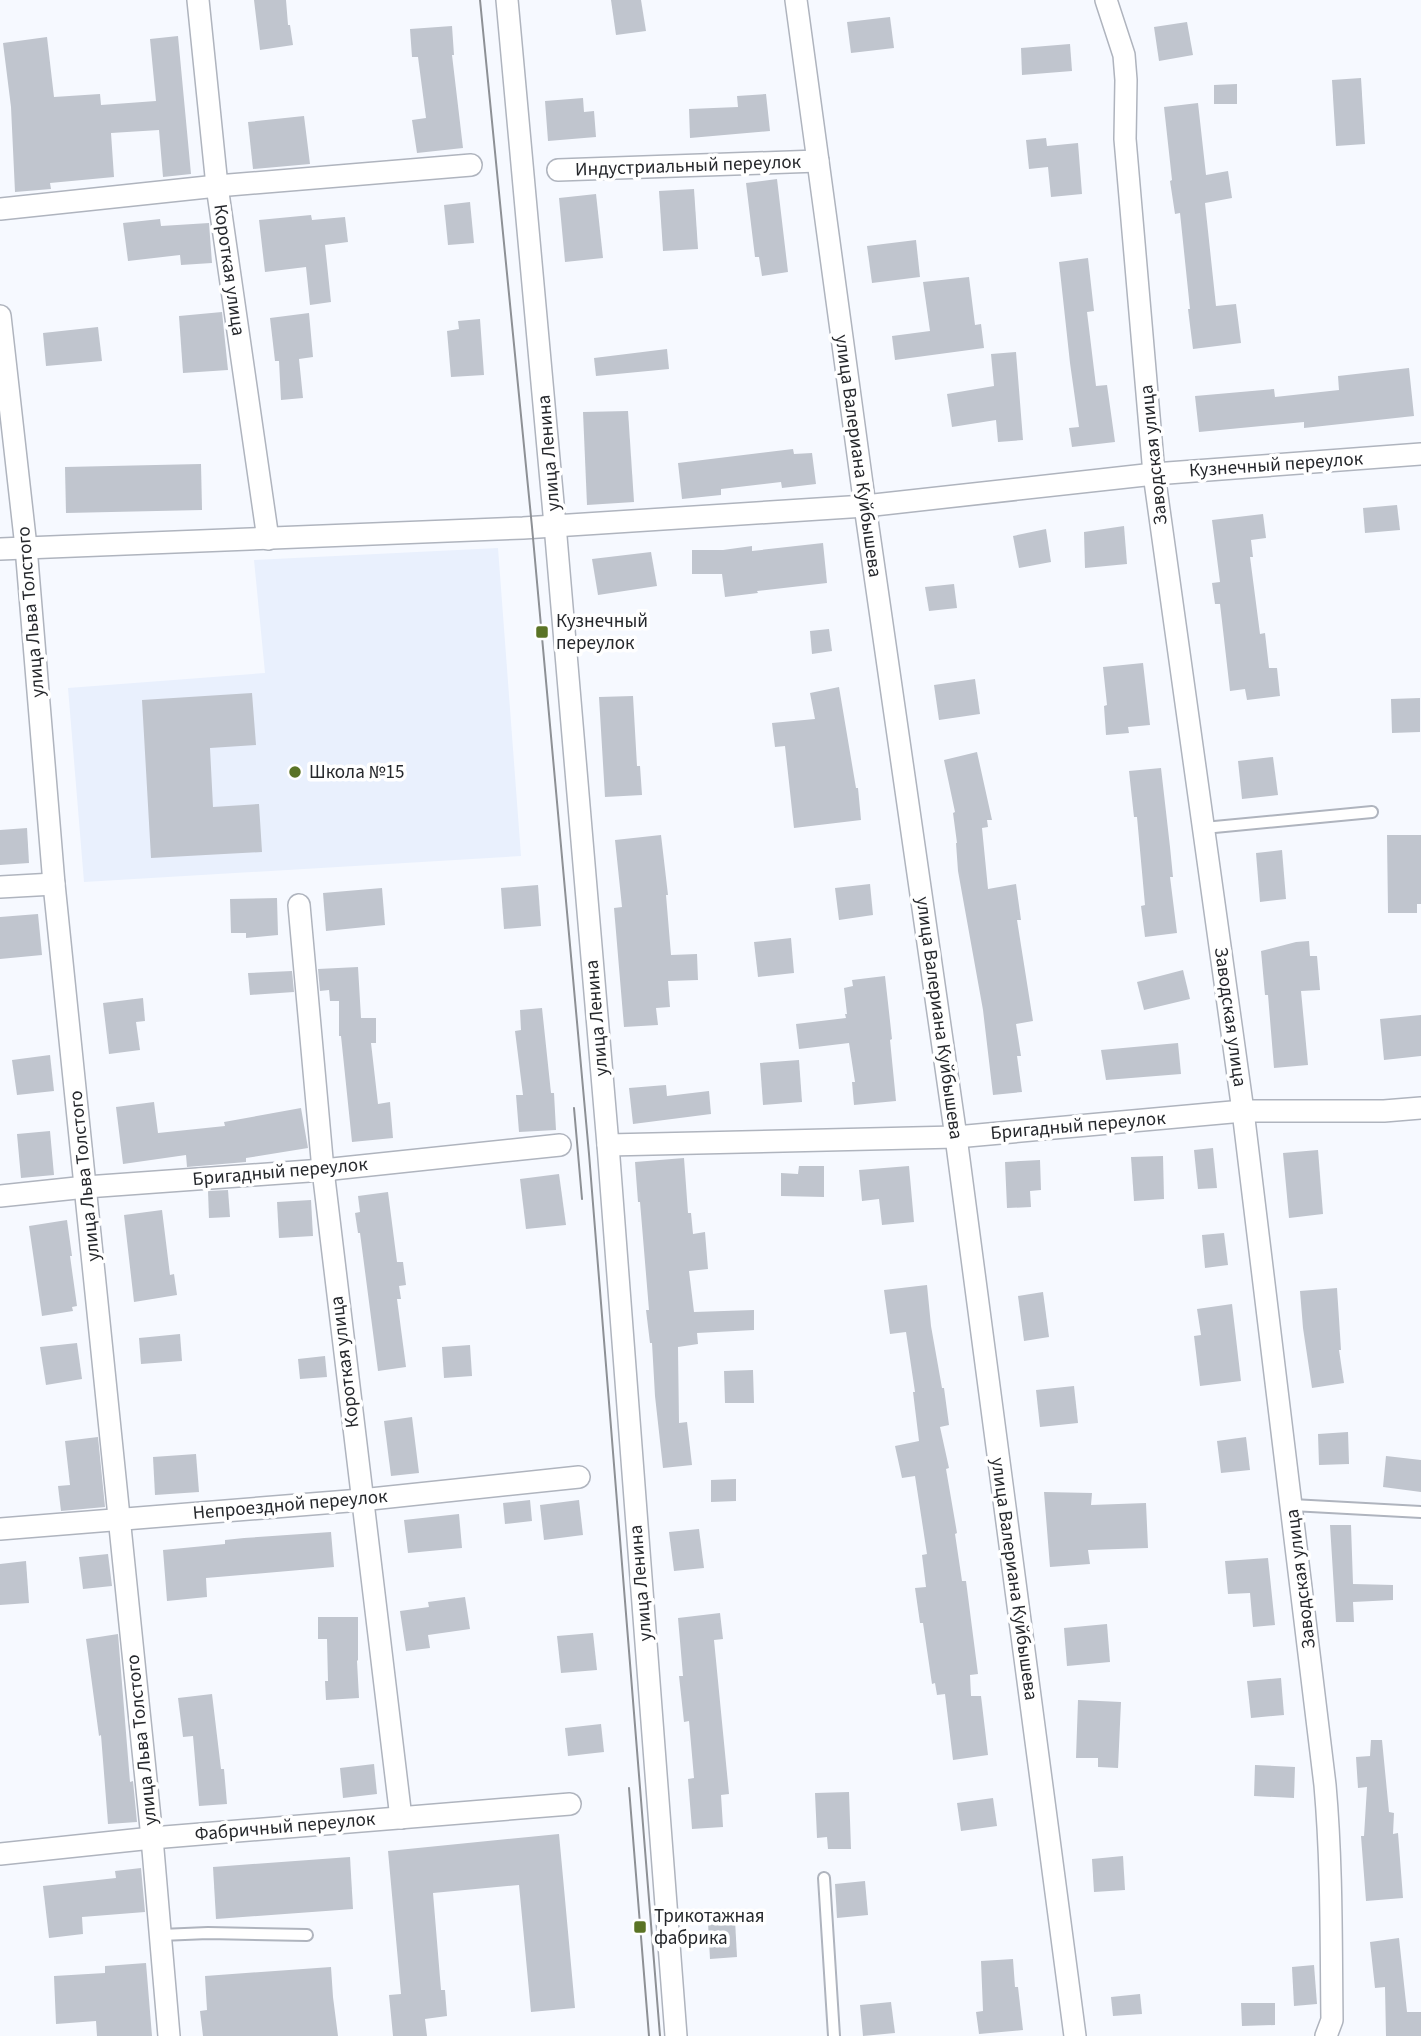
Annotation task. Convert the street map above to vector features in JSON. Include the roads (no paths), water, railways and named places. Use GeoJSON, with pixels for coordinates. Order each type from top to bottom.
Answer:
{"type":"FeatureCollection","features":[{"type":"Feature","properties":{"kind":"street","name":"Короткая улица"},"geometry":{"type":"LineString","coordinates":[[198,0],[217,186],[268,539]]}},
{"type":"Feature","properties":{"kind":"street","name":"улица Ленина"},"geometry":{"type":"LineString","coordinates":[[507,0],[608,1145],[676,2036]]}},
{"type":"Feature","properties":{"kind":"street","name":"улица Валериана Куйбышева"},"geometry":{"type":"LineString","coordinates":[[796,0],[865,506],[956,1137],[1075,2036]]}},
{"type":"Feature","properties":{"kind":"street","name":"Заводская улица"},"geometry":{"type":"LineString","coordinates":[[1106,0],[1124,54],[1125,139],[1154,474],[1243,1111],[1325,1785],[1330,1844],[1332,2020],[1326,2036]]}},
{"type":"Feature","properties":{"kind":"street","name":"Индустриальный переулок"},"geometry":{"type":"LineString","coordinates":[[558,170],[818,161]]}},
{"type":"Feature","properties":{"kind":"street"},"geometry":{"type":"LineString","coordinates":[[0,209],[217,186],[471,164]]}},
{"type":"Feature","properties":{"kind":"street","name":"улица Льва Толстого"},"geometry":{"type":"LineString","coordinates":[[0,316],[26,547],[54,884],[152,1838],[169,2036]]}},
{"type":"Feature","properties":{"kind":"street","name":"Кузнечный переулок"},"geometry":{"type":"LineString","coordinates":[[0,549],[555,526],[865,506],[1154,474],[1421,454]]}},
{"type":"Feature","properties":{"kind":"street"},"geometry":{"type":"LineString","coordinates":[[0,887],[54,884]]}},
{"type":"Feature","properties":{"kind":"street","name":"Короткая улица"},"geometry":{"type":"LineString","coordinates":[[299,905],[323,1170],[401,1818]]}},
{"type":"Feature","properties":{"kind":"street","name":"Бригадный переулок"},"geometry":{"type":"LineString","coordinates":[[608,1145],[956,1137],[1243,1111],[1384,1111],[1421,1108]]}},
{"type":"Feature","properties":{"kind":"street","name":"Бригадный переулок"},"geometry":{"type":"LineString","coordinates":[[0,1196],[323,1170],[560,1144]]}},
{"type":"Feature","properties":{"kind":"street","name":"Непроездной переулок"},"geometry":{"type":"LineString","coordinates":[[0,1529],[361,1500],[579,1477]]}},
{"type":"Feature","properties":{"kind":"street","name":"Фабричный переулок"},"geometry":{"type":"LineString","coordinates":[[0,1854],[152,1838],[570,1804]]}},
{"type":"Feature","properties":{"kind":"lane"},"geometry":{"type":"LineString","coordinates":[[1204,828],[1372,812]]}},
{"type":"Feature","properties":{"kind":"lane"},"geometry":{"type":"LineString","coordinates":[[1292,1506],[1421,1512]]}},
{"type":"Feature","properties":{"kind":"lane"},"geometry":{"type":"LineString","coordinates":[[824,1878],[834,2036]]}},
{"type":"Feature","properties":{"kind":"lane"},"geometry":{"type":"LineString","coordinates":[[161,1935],[307,1935]]}},
{"type":"Feature","properties":{"kind":"tram line"},"geometry":{"type":"LineString","coordinates":[[480,0],[532,527],[589,1154],[660,2036]]}},
{"type":"Feature","properties":{"kind":"tram line"},"geometry":{"type":"LineString","coordinates":[[574,1108],[582,1199]]}},
{"type":"Feature","properties":{"kind":"tram line"},"geometry":{"type":"LineString","coordinates":[[629,1788],[649,2036]]}},
{"type":"Feature","properties":{"kind":"place","name":"Кузнечный переулок"},"geometry":{"type":"Point","coordinates":[542,632]}},
{"type":"Feature","properties":{"kind":"place","name":"Школа №15"},"geometry":{"type":"Point","coordinates":[295,772]}},
{"type":"Feature","properties":{"kind":"place","name":"Трикотажная фабрика"},"geometry":{"type":"Point","coordinates":[640,1927]}}]}
